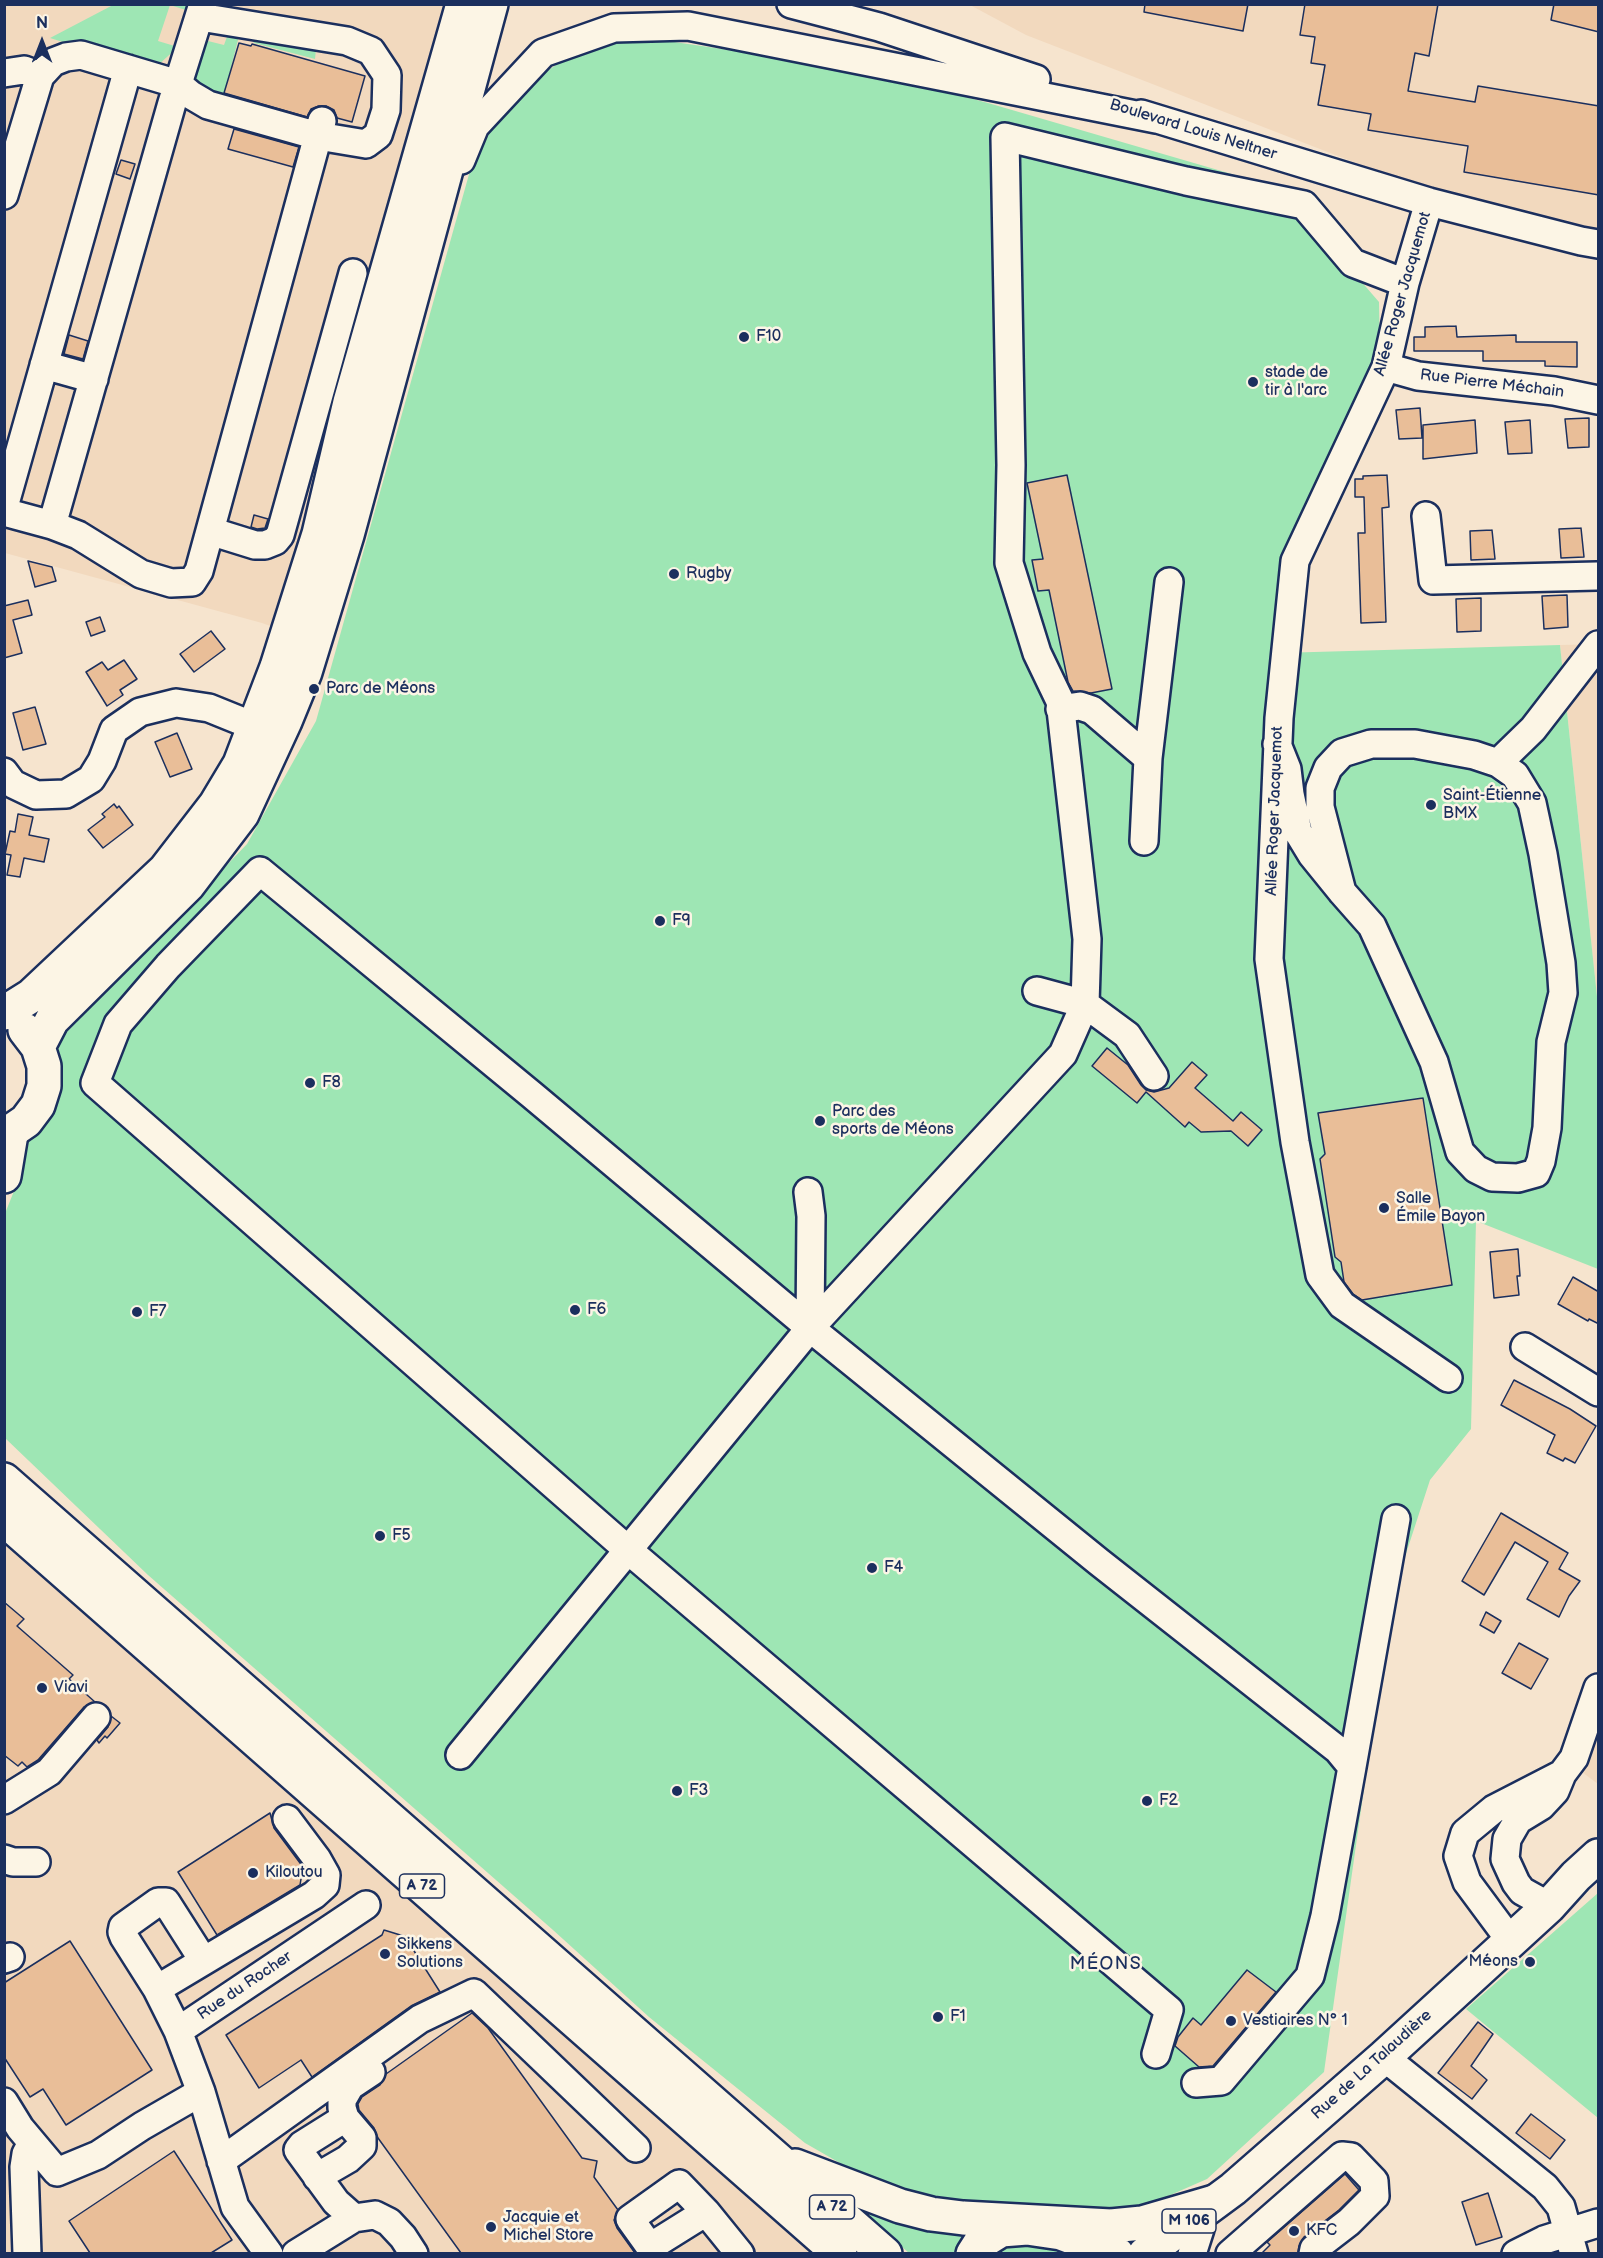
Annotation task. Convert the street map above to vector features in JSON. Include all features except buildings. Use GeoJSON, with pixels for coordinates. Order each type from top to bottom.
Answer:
{"type":"FeatureCollection","features":[{"type":"Feature","properties":{"kind":"main road"},"geometry":{"type":"LineString","coordinates":[[38,1047],[52,1020],[188,885],[242,814],[305,672],[347,535],[491,4]]}},
{"type":"Feature","properties":{"kind":"main road"},"geometry":{"type":"LineString","coordinates":[[4,1176],[8,1135],[26,1121],[38,1105],[44,1086],[44,1066],[38,1047],[29,1034],[4,1014],[31,996],[101,933],[165,870],[216,804],[240,764],[256,727],[319,534],[350,402],[463,5]]}},
{"type":"Feature","properties":{"kind":"main road","name":"A 72"},"geometry":{"type":"LineString","coordinates":[[4,1480],[885,2253]]}},
{"type":"Feature","properties":{"kind":"main road","name":"A 72"},"geometry":{"type":"LineString","coordinates":[[4,1519],[840,2253]]}},
{"type":"Feature","properties":{"kind":"main road","name":"M 106"},"geometry":{"type":"LineString","coordinates":[[1550,1906],[1576,1876],[1599,1856]]}},
{"type":"Feature","properties":{"kind":"main road","name":"M 106"},"geometry":{"type":"LineString","coordinates":[[1550,1906],[1586,1891],[1599,1881]]}},
{"type":"Feature","properties":{"kind":"main road","name":"Rue de La Talaudière"},"geometry":{"type":"LineString","coordinates":[[1169,2253],[1550,1906]]}},
{"type":"Feature","properties":{"kind":"main road"},"geometry":{"type":"LineString","coordinates":[[779,2160],[900,2206],[931,2214],[1103,2245],[1142,2223],[1210,2218]]}},
{"type":"Feature","properties":{"kind":"main road","name":"Rue de La Talaudière"},"geometry":{"type":"LineString","coordinates":[[1145,2253],[1210,2218]]}},
{"type":"Feature","properties":{"kind":"main road"},"geometry":{"type":"LineString","coordinates":[[973,2253],[980,2243],[1001,2230],[1018,2229],[1061,2233],[1133,2253]]}},
{"type":"Feature","properties":{"kind":"street"},"geometry":{"type":"LineString","coordinates":[[863,4],[879,27]]}},
{"type":"Feature","properties":{"kind":"street","name":"Boulevard Louis Neltner"},"geometry":{"type":"LineString","coordinates":[[796,5],[879,27],[1156,119],[1429,202],[1581,242],[1599,244]]}},
{"type":"Feature","properties":{"kind":"street"},"geometry":{"type":"LineString","coordinates":[[4,195],[40,76],[53,62],[66,57],[81,55],[178,84],[190,95],[208,105],[320,128],[366,144],[378,135],[386,110],[387,75],[371,51],[347,41],[201,10],[178,84],[52,525]]}},
{"type":"Feature","properties":{"kind":"street"},"geometry":{"type":"LineString","coordinates":[[423,250],[475,126],[543,53],[614,28],[688,26],[1156,119]]}},
{"type":"Feature","properties":{"kind":"street"},"geometry":{"type":"LineString","coordinates":[[4,507],[128,69]]}},
{"type":"Feature","properties":{"kind":"street"},"geometry":{"type":"LineString","coordinates":[[4,73],[24,70],[40,76]]}},
{"type":"Feature","properties":{"kind":"street"},"geometry":{"type":"LineString","coordinates":[[4,512],[52,525],[78,535],[141,574],[171,584],[192,582],[199,571],[320,128]]}},
{"type":"Feature","properties":{"kind":"street"},"geometry":{"type":"LineString","coordinates":[[460,1755],[810,1328],[1063,1054],[1085,1004],[1087,939],[1060,701],[1037,653],[1009,563],[1011,465],[1005,136],[1186,182],[1304,205],[1353,263],[1405,284]]}},
{"type":"Feature","properties":{"kind":"street","name":"Allée Roger Jacquemot"},"geometry":{"type":"LineString","coordinates":[[1429,202],[1405,284],[1386,367],[1295,561],[1277,744],[1269,959],[1295,1142],[1320,1275],[1342,1305],[1448,1378]]}},
{"type":"Feature","properties":{"kind":"street"},"geometry":{"type":"LineString","coordinates":[[210,531],[255,545],[265,545],[275,541],[280,535],[353,273]]}},
{"type":"Feature","properties":{"kind":"street"},"geometry":{"type":"LineString","coordinates":[[44,365],[94,379]]}},
{"type":"Feature","properties":{"kind":"street","name":"Rue Pierre Méchain"},"geometry":{"type":"LineString","coordinates":[[1386,367],[1418,376],[1554,391],[1599,400]]}},
{"type":"Feature","properties":{"kind":"street"},"geometry":{"type":"LineString","coordinates":[[1426,516],[1433,580],[1598,579]]}},
{"type":"Feature","properties":{"kind":"street"},"geometry":{"type":"LineString","coordinates":[[1144,841],[1149,758],[1169,582]]}},
{"type":"Feature","properties":{"kind":"street"},"geometry":{"type":"LineString","coordinates":[[1498,763],[1533,729],[1599,645]]}},
{"type":"Feature","properties":{"kind":"street"},"geometry":{"type":"LineString","coordinates":[[4,772],[13,784],[36,795],[66,794],[92,779],[114,730],[140,712],[176,703],[209,708],[256,727]]}},
{"type":"Feature","properties":{"kind":"street"},"geometry":{"type":"LineString","coordinates":[[1060,709],[1080,706],[1092,710],[1149,758]]}},
{"type":"Feature","properties":{"kind":"street"},"geometry":{"type":"LineString","coordinates":[[1277,744],[1287,769],[1298,832],[1312,855],[1342,892],[1372,926],[1434,1062],[1460,1152],[1476,1169],[1492,1177],[1518,1178],[1536,1173],[1541,1161],[1546,1128],[1551,1042],[1563,993],[1561,963],[1532,802],[1515,775],[1498,763],[1474,755],[1415,744],[1371,744],[1342,753],[1328,768],[1320,788],[1320,807],[1342,892]]}},
{"type":"Feature","properties":{"kind":"street"},"geometry":{"type":"LineString","coordinates":[[1156,2054],[1169,2010],[628,1550],[95,1083],[118,1024],[168,966],[260,871],[523,1087],[810,1328],[1099,1562],[1338,1750],[1352,1767]]}},
{"type":"Feature","properties":{"kind":"street"},"geometry":{"type":"LineString","coordinates":[[1037,991],[1085,1004],[1127,1035],[1154,1076]]}},
{"type":"Feature","properties":{"kind":"street"},"geometry":{"type":"LineString","coordinates":[[808,1192],[811,1216],[810,1328]]}},
{"type":"Feature","properties":{"kind":"street"},"geometry":{"type":"LineString","coordinates":[[1525,1347],[1599,1392]]}},
{"type":"Feature","properties":{"kind":"street"},"geometry":{"type":"LineString","coordinates":[[1196,2083],[1221,2081],[1310,1976],[1325,1916],[1396,1519]]}},
{"type":"Feature","properties":{"kind":"street"},"geometry":{"type":"LineString","coordinates":[[1504,1859],[1507,1839],[1518,1820],[1541,1806],[1555,1791],[1562,1774],[1574,1758],[1599,1688]]}},
{"type":"Feature","properties":{"kind":"street"},"geometry":{"type":"LineString","coordinates":[[4,1800],[49,1772],[96,1717]]}},
{"type":"Feature","properties":{"kind":"street"},"geometry":{"type":"LineString","coordinates":[[1510,1940],[1467,1882],[1458,1856],[1465,1833],[1494,1809],[1562,1774]]}},
{"type":"Feature","properties":{"kind":"street"},"geometry":{"type":"LineString","coordinates":[[157,1989],[314,1895],[325,1885],[326,1875],[317,1859],[287,1819]]}},
{"type":"Feature","properties":{"kind":"street"},"geometry":{"type":"LineString","coordinates":[[1465,1833],[1504,1859],[1522,1891],[1550,1906]]}},
{"type":"Feature","properties":{"kind":"street"},"geometry":{"type":"LineString","coordinates":[[4,1859],[13,1862],[36,1862]]}},
{"type":"Feature","properties":{"kind":"street"},"geometry":{"type":"LineString","coordinates":[[203,1960],[166,1902],[158,1902],[123,1927],[122,1932],[157,1989],[178,2031],[201,2092],[235,2207],[269,2253]]}},
{"type":"Feature","properties":{"kind":"street","name":"Rue du Rocher"},"geometry":{"type":"LineString","coordinates":[[178,2031],[366,1905]]}},
{"type":"Feature","properties":{"kind":"street"},"geometry":{"type":"LineString","coordinates":[[221,2161],[420,2019],[474,1994],[636,2148]]}},
{"type":"Feature","properties":{"kind":"street"},"geometry":{"type":"LineString","coordinates":[[317,2177],[348,2159],[362,2146],[362,2138],[345,2118],[342,2108],[342,2100],[350,2086],[449,2018]]}},
{"type":"Feature","properties":{"kind":"street"},"geometry":{"type":"LineString","coordinates":[[1383,2057],[1545,2187],[1561,2207],[1571,2243]]}},
{"type":"Feature","properties":{"kind":"street"},"geometry":{"type":"LineString","coordinates":[[4,2102],[20,2128],[57,2172],[98,2155],[201,2092]]}},
{"type":"Feature","properties":{"kind":"street"},"geometry":{"type":"LineString","coordinates":[[345,2118],[302,2145],[298,2150],[336,2202],[354,2218]]}},
{"type":"Feature","properties":{"kind":"street"},"geometry":{"type":"LineString","coordinates":[[27,2253],[24,2167],[26,2154],[32,2143]]}},
{"type":"Feature","properties":{"kind":"street"},"geometry":{"type":"LineString","coordinates":[[1230,2253],[1342,2156],[1351,2157],[1374,2181],[1375,2196],[1349,2222],[1312,2253]]}},
{"type":"Feature","properties":{"kind":"street"},"geometry":{"type":"LineString","coordinates":[[706,2212],[740,2253]]}},
{"type":"Feature","properties":{"kind":"street"},"geometry":{"type":"LineString","coordinates":[[296,2253],[354,2218],[375,2215],[389,2222],[404,2237],[414,2253]]}},
{"type":"Feature","properties":{"kind":"street"},"geometry":{"type":"LineString","coordinates":[[1516,2253],[1544,2240],[1571,2243],[1599,2223]]}},
{"type":"Feature","properties":{"kind":"shaded area"},"geometry":{"type":"Polygon","coordinates":[[[4,5],[478,5],[300,637],[262,623],[5,553],[4,5]]]}},
{"type":"Feature","properties":{"kind":"shaded area"},"geometry":{"type":"Polygon","coordinates":[[[970,5],[1598,5],[1598,237],[1436,194],[1026,35],[970,5]]]}},
{"type":"Feature","properties":{"kind":"shaded area"},"geometry":{"type":"Polygon","coordinates":[[[1598,644],[1598,1006],[1560,645],[1598,644]]]}},
{"type":"Feature","properties":{"kind":"shaded area"},"geometry":{"type":"Polygon","coordinates":[[[4,1479],[317,1729],[897,2253],[5,2253],[4,1479]]]}},
{"type":"Feature","properties":{"kind":"shaded area"},"geometry":{"type":"Polygon","coordinates":[[[1598,1714],[1598,1784],[1578,1769],[1598,1714]]]}},
{"type":"Feature","properties":{"kind":"green space"},"geometry":{"type":"Polygon","coordinates":[[[113,5],[170,5],[158,41],[178,47],[157,66],[146,68],[50,38],[113,5]]]}},
{"type":"Feature","properties":{"kind":"green space"},"geometry":{"type":"Polygon","coordinates":[[[170,5],[191,5],[189,11],[170,5]]]}},
{"type":"Feature","properties":{"kind":"green space"},"geometry":{"type":"Polygon","coordinates":[[[228,34],[239,36],[223,99],[204,96],[193,79],[204,40],[224,45],[228,34]]]}},
{"type":"Feature","properties":{"kind":"green space"},"geometry":{"type":"Polygon","coordinates":[[[251,38],[316,49],[315,59],[254,43],[251,38]]]}},
{"type":"Feature","properties":{"kind":"green space","name":"Parc des sports de Méons"},"geometry":{"type":"Polygon","coordinates":[[[647,38],[866,70],[1266,184],[1315,228],[1379,302],[1380,359],[1339,439],[1279,653],[1560,645],[1598,1006],[1598,1269],[1476,1221],[1471,1429],[1430,1480],[1400,1572],[1378,1689],[1324,2072],[1207,2179],[1143,2207],[1052,2210],[967,2206],[873,2182],[805,2143],[649,2017],[148,1575],[5,1438],[4,1216],[14,1191],[21,1147],[55,1087],[59,1040],[247,844],[316,721],[480,135],[523,87],[568,57],[603,42],[647,38]]]}},
{"type":"Feature","properties":{"kind":"green space"},"geometry":{"type":"Polygon","coordinates":[[[1598,1893],[1598,2118],[1466,2009],[1598,1893]]]}},
{"type":"Feature","properties":{"kind":"green space"},"geometry":{"type":"Polygon","coordinates":[[[849,2201],[979,2228],[962,2253],[909,2253],[849,2201]]]}},
{"type":"Feature","properties":{"kind":"green space"},"geometry":{"type":"Polygon","coordinates":[[[1002,2237],[1086,2254],[981,2254],[1002,2237]]]}},
{"type":"Feature","properties":{"kind":"place","name":"F10"},"geometry":{"type":"Point","coordinates":[744,337]}},
{"type":"Feature","properties":{"kind":"place","name":"stade de tir à l'arc"},"geometry":{"type":"Point","coordinates":[1253,382]}},
{"type":"Feature","properties":{"kind":"place","name":"Rugby"},"geometry":{"type":"Point","coordinates":[674,574]}},
{"type":"Feature","properties":{"kind":"place","name":"Parc de Méons"},"geometry":{"type":"Point","coordinates":[314,689]}},
{"type":"Feature","properties":{"kind":"place","name":"Saint-Étienne BMX"},"geometry":{"type":"Point","coordinates":[1431,805]}},
{"type":"Feature","properties":{"kind":"place","name":"F9"},"geometry":{"type":"Point","coordinates":[660,921]}},
{"type":"Feature","properties":{"kind":"place","name":"F8"},"geometry":{"type":"Point","coordinates":[310,1083]}},
{"type":"Feature","properties":{"kind":"place","name":"Parc des sports de Méons"},"geometry":{"type":"Point","coordinates":[820,1121]}},
{"type":"Feature","properties":{"kind":"place","name":"Salle Émile Bayon"},"geometry":{"type":"Point","coordinates":[1384,1208]}},
{"type":"Feature","properties":{"kind":"place","name":"F6"},"geometry":{"type":"Point","coordinates":[575,1310]}},
{"type":"Feature","properties":{"kind":"place","name":"F7"},"geometry":{"type":"Point","coordinates":[137,1312]}},
{"type":"Feature","properties":{"kind":"place","name":"F5"},"geometry":{"type":"Point","coordinates":[380,1536]}},
{"type":"Feature","properties":{"kind":"place","name":"F4"},"geometry":{"type":"Point","coordinates":[872,1568]}},
{"type":"Feature","properties":{"kind":"place","name":"Viavi"},"geometry":{"type":"Point","coordinates":[42,1688]}},
{"type":"Feature","properties":{"kind":"place","name":"F3"},"geometry":{"type":"Point","coordinates":[677,1791]}},
{"type":"Feature","properties":{"kind":"place","name":"F2"},"geometry":{"type":"Point","coordinates":[1147,1801]}},
{"type":"Feature","properties":{"kind":"place","name":"Kiloutou"},"geometry":{"type":"Point","coordinates":[253,1873]}},
{"type":"Feature","properties":{"kind":"place","name":"Sikkens Solutions"},"geometry":{"type":"Point","coordinates":[385,1954]}},
{"type":"Feature","properties":{"kind":"place","name":"Méons"},"geometry":{"type":"Point","coordinates":[1530,1962]}},
{"type":"Feature","properties":{"kind":"place","name":"F1"},"geometry":{"type":"Point","coordinates":[938,2017]}},
{"type":"Feature","properties":{"kind":"place","name":"Vestiaires N° 1"},"geometry":{"type":"Point","coordinates":[1231,2021]}},
{"type":"Feature","properties":{"kind":"place","name":"Jacquie et Michel Store"},"geometry":{"type":"Point","coordinates":[491,2227]}},
{"type":"Feature","properties":{"kind":"place","name":"KFC"},"geometry":{"type":"Point","coordinates":[1294,2231]}},
{"type":"Feature","properties":{"kind":"district","name":"MÉONS"},"geometry":{"type":"Point","coordinates":[1106,1964]}}]}
